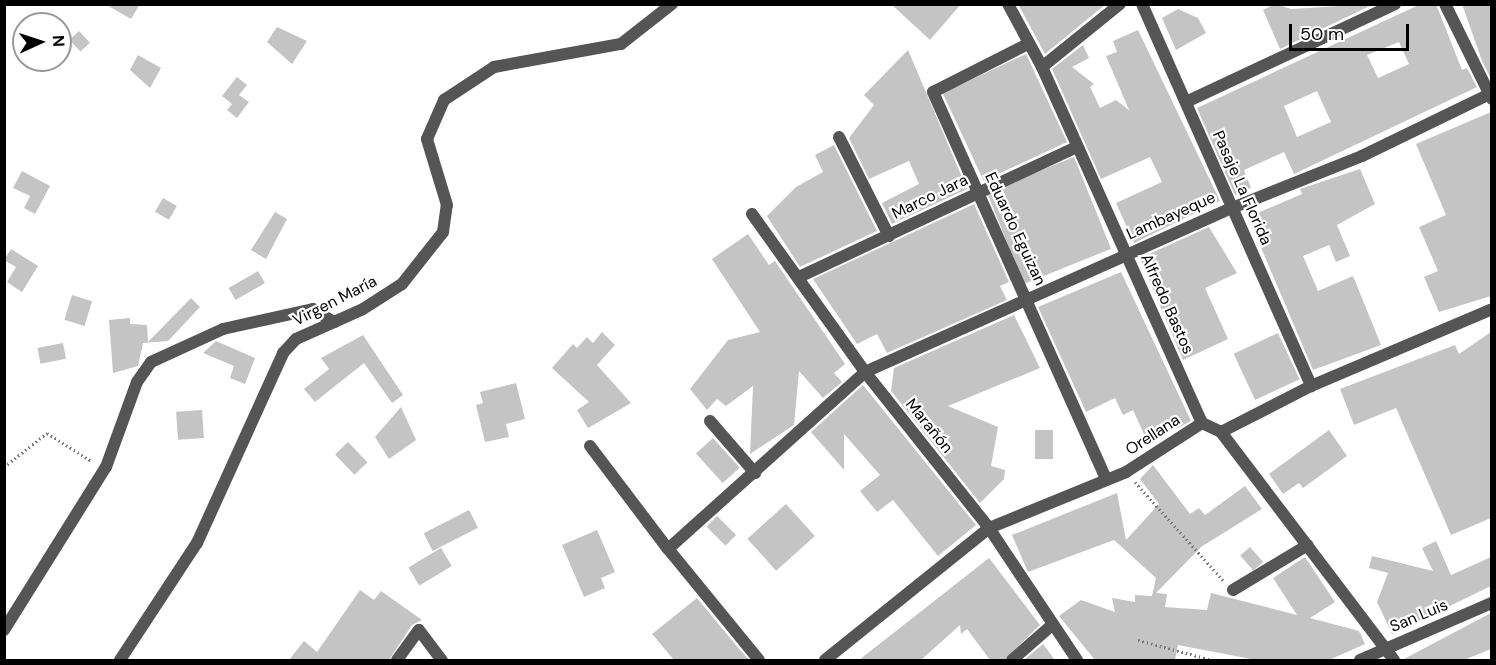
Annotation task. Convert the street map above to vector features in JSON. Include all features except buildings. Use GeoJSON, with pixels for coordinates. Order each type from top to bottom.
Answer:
{"type":"FeatureCollection","features":[{"type":"Feature","properties":{"kind":"street","name":"Virgen María"},"geometry":{"type":"LineString","coordinates":[[120,660],[197,543],[283,353],[296,339],[334,322],[402,284],[443,232],[447,205],[427,139],[444,100],[494,67],[621,44],[672,4]]}},
{"type":"Feature","properties":{"kind":"street","name":"Alfredo Bastos"},"geometry":{"type":"LineString","coordinates":[[1008,4],[1042,67],[1202,423]]}},
{"type":"Feature","properties":{"kind":"street"},"geometry":{"type":"LineString","coordinates":[[1042,67],[1120,4]]}},
{"type":"Feature","properties":{"kind":"street","name":"Pasaje La Florida"},"geometry":{"type":"LineString","coordinates":[[1142,4],[1311,386]]}},
{"type":"Feature","properties":{"kind":"street"},"geometry":{"type":"LineString","coordinates":[[1186,102],[1395,4]]}},
{"type":"Feature","properties":{"kind":"street"},"geometry":{"type":"LineString","coordinates":[[1445,4],[1491,96]]}},
{"type":"Feature","properties":{"kind":"street","name":"Eduardo Eguizan"},"geometry":{"type":"LineString","coordinates":[[1028,44],[933,92],[1030,302],[1105,477]]}},
{"type":"Feature","properties":{"kind":"street","name":"Lambayeque"},"geometry":{"type":"LineString","coordinates":[[668,549],[865,372],[1030,302],[1126,254],[1232,208],[1362,156],[1491,96]]}},
{"type":"Feature","properties":{"kind":"street"},"geometry":{"type":"LineString","coordinates":[[840,137],[889,236]]}},
{"type":"Feature","properties":{"kind":"street","name":"Marco Jara"},"geometry":{"type":"LineString","coordinates":[[799,277],[1076,147]]}},
{"type":"Feature","properties":{"kind":"street","name":"Marañón"},"geometry":{"type":"LineString","coordinates":[[752,214],[865,372],[989,528],[1051,626],[1077,660]]}},
{"type":"Feature","properties":{"kind":"street"},"geometry":{"type":"LineString","coordinates":[[4,630],[106,467],[136,382],[166,352],[223,329],[313,309],[334,322]]}},
{"type":"Feature","properties":{"kind":"street"},"geometry":{"type":"LineString","coordinates":[[1394,660],[1221,432],[1311,386],[1491,309]]}},
{"type":"Feature","properties":{"kind":"street"},"geometry":{"type":"LineString","coordinates":[[710,421],[755,473]]}},
{"type":"Feature","properties":{"kind":"street","name":"Orellana"},"geometry":{"type":"LineString","coordinates":[[825,660],[989,528],[1105,477],[1126,472],[1202,423],[1221,432]]}},
{"type":"Feature","properties":{"kind":"street"},"geometry":{"type":"LineString","coordinates":[[590,446],[668,549],[759,660]]}},
{"type":"Feature","properties":{"kind":"street"},"geometry":{"type":"LineString","coordinates":[[1233,590],[1308,545]]}},
{"type":"Feature","properties":{"kind":"street","name":"San Luis"},"geometry":{"type":"LineString","coordinates":[[1360,660],[1491,603]]}},
{"type":"Feature","properties":{"kind":"street"},"geometry":{"type":"LineString","coordinates":[[1012,660],[1051,626]]}},
{"type":"Feature","properties":{"kind":"street"},"geometry":{"type":"LineString","coordinates":[[397,660],[419,630],[442,660]]}},
{"type":"Feature","properties":{"kind":"path"},"geometry":{"type":"LineString","coordinates":[[4,467],[24,457],[47,433],[106,467]]}},
{"type":"Feature","properties":{"kind":"path"},"geometry":{"type":"LineString","coordinates":[[1126,472],[1233,590]]}},
{"type":"Feature","properties":{"kind":"path"},"geometry":{"type":"LineString","coordinates":[[1138,640],[1212,660]]}}]}
